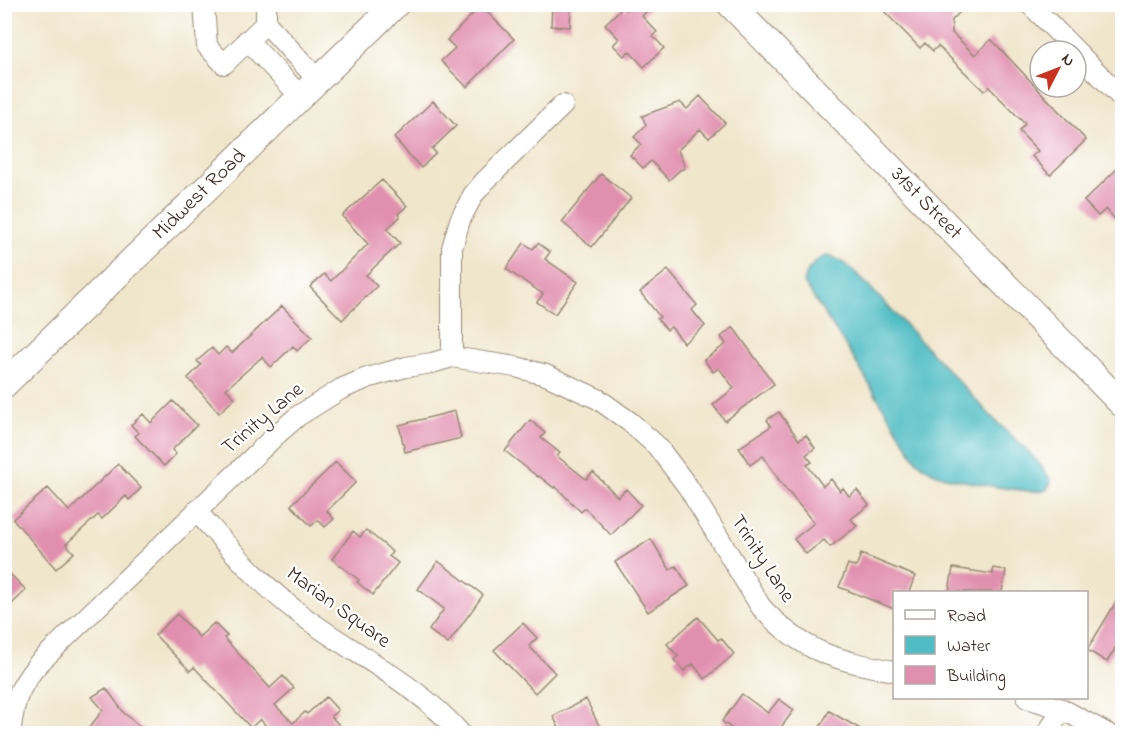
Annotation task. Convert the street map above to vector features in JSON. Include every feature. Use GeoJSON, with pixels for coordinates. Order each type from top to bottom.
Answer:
{"type":"FeatureCollection","features":[{"type":"Feature","properties":{"kind":"main road","name":"Midwest Road"},"geometry":{"type":"LineString","coordinates":[[4,385],[396,4]]}},
{"type":"Feature","properties":{"kind":"main road","name":"31st Street"},"geometry":{"type":"LineString","coordinates":[[730,4],[1122,404]]}},
{"type":"Feature","properties":{"kind":"street"},"geometry":{"type":"LineString","coordinates":[[204,4],[207,46],[224,64],[247,40],[266,14],[309,89]]}},
{"type":"Feature","properties":{"kind":"street"},"geometry":{"type":"LineString","coordinates":[[1030,4],[1122,98]]}},
{"type":"Feature","properties":{"kind":"street"},"geometry":{"type":"LineString","coordinates":[[247,40],[309,89]]}},
{"type":"Feature","properties":{"kind":"street"},"geometry":{"type":"LineString","coordinates":[[452,357],[452,248],[460,220],[473,195],[563,105]]}},
{"type":"Feature","properties":{"kind":"street","name":"Trinity Lane"},"geometry":{"type":"LineString","coordinates":[[10,734],[16,697],[25,680],[38,664],[298,416],[321,400],[367,378],[452,357],[516,367],[546,375],[598,399],[630,422],[657,446],[676,470],[761,608],[776,624],[801,643],[831,657],[893,670]]}},
{"type":"Feature","properties":{"kind":"street","name":"Marian Square"},"geometry":{"type":"LineString","coordinates":[[196,512],[277,596],[322,631],[417,693],[437,708],[461,734]]}},
{"type":"Feature","properties":{"kind":"street"},"geometry":{"type":"LineString","coordinates":[[1030,699],[1062,709],[1108,734]]}},
{"type":"Feature","properties":{"kind":"street"},"geometry":{"type":"LineString","coordinates":[[1047,734],[1062,709]]}},
{"type":"Feature","properties":{"kind":"water"},"geometry":{"type":"Polygon","coordinates":[[[828,256],[842,262],[857,274],[993,418],[1032,455],[1051,481],[1047,489],[1043,491],[1024,490],[960,480],[933,472],[916,460],[804,283],[812,265],[828,256]]]}},
{"type":"Feature","properties":{"kind":"building"},"geometry":{"type":"Polygon","coordinates":[[[552,4],[571,4],[570,27],[551,26],[552,4]]]}},
{"type":"Feature","properties":{"kind":"building"},"geometry":{"type":"Polygon","coordinates":[[[632,4],[654,4],[642,16],[657,32],[653,36],[664,48],[644,67],[629,51],[624,56],[613,45],[619,39],[605,24],[623,7],[626,10],[632,4]]]}},
{"type":"Feature","properties":{"kind":"building"},"geometry":{"type":"Polygon","coordinates":[[[877,4],[953,4],[960,12],[952,20],[952,33],[975,55],[991,39],[1028,78],[1028,99],[1047,99],[1086,140],[1050,175],[1032,156],[1038,151],[1019,131],[1025,124],[989,87],[984,91],[938,46],[933,51],[925,43],[920,48],[877,4]]]}},
{"type":"Feature","properties":{"kind":"building"},"geometry":{"type":"Polygon","coordinates":[[[481,6],[514,39],[467,87],[441,61],[455,48],[447,40],[481,6]]]}},
{"type":"Feature","properties":{"kind":"building"},"geometry":{"type":"Polygon","coordinates":[[[700,96],[725,123],[709,138],[700,129],[678,150],[685,168],[669,180],[651,161],[643,168],[630,155],[641,144],[634,137],[646,125],[642,116],[680,102],[687,109],[700,96]]]}},
{"type":"Feature","properties":{"kind":"building"},"geometry":{"type":"Polygon","coordinates":[[[433,101],[456,126],[432,149],[436,153],[421,168],[394,138],[433,101]]]}},
{"type":"Feature","properties":{"kind":"building"},"geometry":{"type":"Polygon","coordinates":[[[1122,164],[1122,227],[1106,209],[1098,216],[1084,201],[1122,164]]]}},
{"type":"Feature","properties":{"kind":"building"},"geometry":{"type":"Polygon","coordinates":[[[601,174],[631,198],[592,247],[562,222],[601,174]]]}},
{"type":"Feature","properties":{"kind":"building"},"geometry":{"type":"Polygon","coordinates":[[[382,180],[407,206],[398,214],[400,217],[387,229],[400,243],[366,275],[377,286],[342,320],[310,287],[324,274],[331,281],[368,244],[342,216],[382,180]]]}},
{"type":"Feature","properties":{"kind":"building"},"geometry":{"type":"Polygon","coordinates":[[[524,243],[533,249],[538,243],[550,252],[545,259],[578,282],[555,314],[537,302],[543,294],[506,269],[524,243]]]}},
{"type":"Feature","properties":{"kind":"building"},"geometry":{"type":"Polygon","coordinates":[[[668,270],[697,305],[692,310],[705,326],[684,343],[671,327],[667,330],[657,319],[660,317],[640,292],[668,270]]]}},
{"type":"Feature","properties":{"kind":"building"},"geometry":{"type":"Polygon","coordinates":[[[282,306],[312,337],[297,351],[293,346],[271,367],[262,357],[226,389],[235,398],[219,413],[188,378],[201,365],[197,361],[212,348],[218,355],[226,347],[232,353],[282,306]]]}},
{"type":"Feature","properties":{"kind":"building"},"geometry":{"type":"Polygon","coordinates":[[[733,327],[774,384],[725,421],[713,405],[734,388],[719,368],[713,372],[704,360],[726,344],[721,337],[733,327]]]}},
{"type":"Feature","properties":{"kind":"building"},"geometry":{"type":"Polygon","coordinates":[[[173,401],[197,425],[172,450],[176,454],[164,466],[135,436],[139,433],[131,425],[143,414],[151,423],[173,401]]]}},
{"type":"Feature","properties":{"kind":"building"},"geometry":{"type":"Polygon","coordinates":[[[455,411],[461,438],[405,452],[399,425],[455,411]]]}},
{"type":"Feature","properties":{"kind":"building"},"geometry":{"type":"Polygon","coordinates":[[[779,412],[799,440],[806,435],[815,448],[806,455],[812,462],[807,465],[823,486],[831,479],[840,491],[843,488],[849,496],[857,490],[869,505],[851,519],[857,526],[830,547],[824,540],[806,554],[794,539],[814,523],[781,483],[763,456],[750,465],[739,448],[771,426],[767,420],[779,412]]]}},
{"type":"Feature","properties":{"kind":"building"},"geometry":{"type":"Polygon","coordinates":[[[530,420],[545,433],[541,438],[560,453],[557,456],[586,479],[593,472],[618,497],[626,489],[641,505],[611,535],[585,508],[581,512],[555,486],[554,488],[538,477],[505,451],[530,420]]]}},
{"type":"Feature","properties":{"kind":"building"},"geometry":{"type":"Polygon","coordinates":[[[336,462],[356,482],[327,511],[334,519],[325,527],[318,520],[311,526],[291,505],[336,462]]]}},
{"type":"Feature","properties":{"kind":"building"},"geometry":{"type":"Polygon","coordinates":[[[118,464],[141,488],[129,500],[126,496],[102,519],[98,515],[66,544],[74,553],[56,569],[13,519],[48,488],[69,511],[118,464]]]}},
{"type":"Feature","properties":{"kind":"building"},"geometry":{"type":"Polygon","coordinates":[[[366,530],[392,552],[389,556],[398,563],[373,595],[357,582],[359,580],[332,559],[353,531],[360,537],[366,530]]]}},
{"type":"Feature","properties":{"kind":"building"},"geometry":{"type":"Polygon","coordinates":[[[651,539],[670,570],[676,566],[689,586],[648,612],[615,562],[651,539]]]}},
{"type":"Feature","properties":{"kind":"building"},"geometry":{"type":"Polygon","coordinates":[[[861,554],[915,576],[909,591],[893,591],[893,609],[839,587],[848,564],[856,567],[861,554]]]}},
{"type":"Feature","properties":{"kind":"building"},"geometry":{"type":"Polygon","coordinates":[[[438,561],[483,595],[448,644],[429,630],[444,609],[418,589],[438,561]]]}},
{"type":"Feature","properties":{"kind":"building"},"geometry":{"type":"Polygon","coordinates":[[[4,568],[26,590],[4,612],[4,568]]]}},
{"type":"Feature","properties":{"kind":"building"},"geometry":{"type":"Polygon","coordinates":[[[953,568],[993,574],[993,568],[1006,570],[1002,591],[949,591],[953,568]]]}},
{"type":"Feature","properties":{"kind":"building"},"geometry":{"type":"Polygon","coordinates":[[[1122,592],[1122,637],[1107,662],[1088,651],[1122,592]]]}},
{"type":"Feature","properties":{"kind":"building"},"geometry":{"type":"Polygon","coordinates":[[[177,614],[199,637],[214,623],[227,636],[224,638],[270,688],[283,676],[294,688],[275,705],[293,723],[326,697],[338,710],[331,716],[347,734],[273,734],[260,719],[251,728],[194,667],[190,671],[155,635],[177,614]]]}},
{"type":"Feature","properties":{"kind":"building"},"geometry":{"type":"Polygon","coordinates":[[[698,617],[718,640],[721,638],[734,654],[705,679],[693,664],[684,671],[674,660],[678,656],[667,644],[698,617]]]}},
{"type":"Feature","properties":{"kind":"building"},"geometry":{"type":"Polygon","coordinates":[[[523,623],[537,638],[529,646],[555,673],[535,693],[494,650],[523,623]]]}},
{"type":"Feature","properties":{"kind":"building"},"geometry":{"type":"Polygon","coordinates":[[[106,688],[124,713],[149,734],[84,734],[103,710],[92,697],[106,688]]]}},
{"type":"Feature","properties":{"kind":"building"},"geometry":{"type":"Polygon","coordinates":[[[742,694],[768,713],[779,699],[794,710],[776,734],[739,734],[722,721],[742,694]]]}},
{"type":"Feature","properties":{"kind":"building"},"geometry":{"type":"Polygon","coordinates":[[[586,699],[603,734],[562,734],[553,716],[586,699]]]}},
{"type":"Feature","properties":{"kind":"building"},"geometry":{"type":"Polygon","coordinates":[[[829,711],[869,734],[816,734],[829,711]]]}}]}
